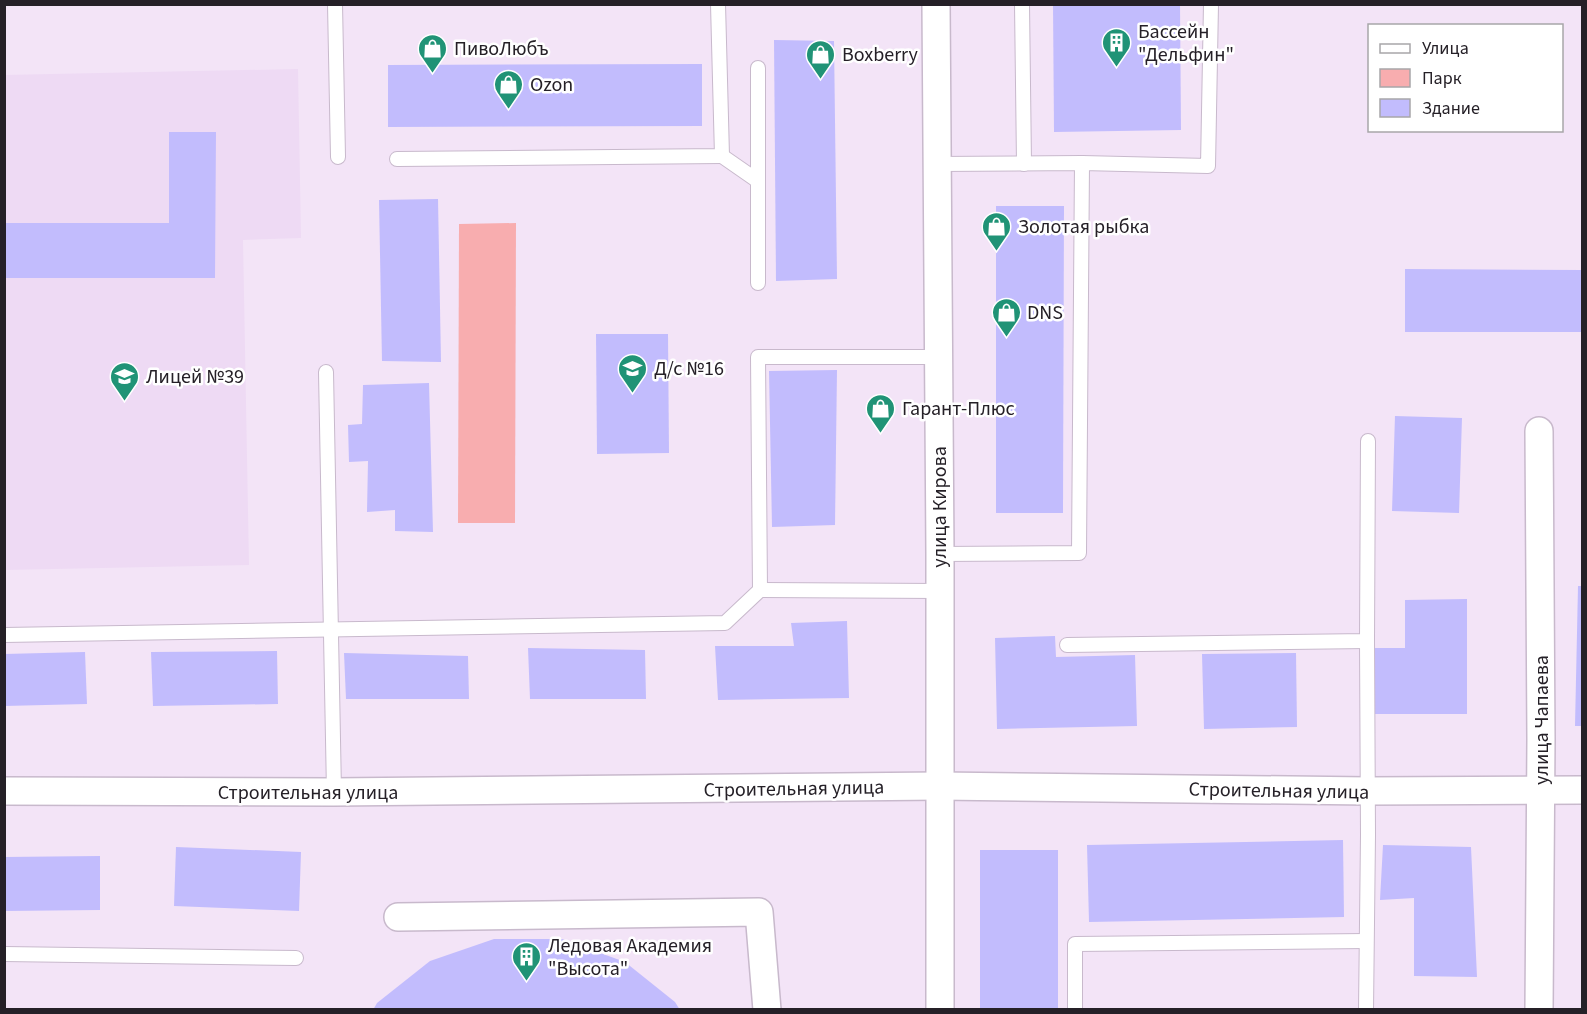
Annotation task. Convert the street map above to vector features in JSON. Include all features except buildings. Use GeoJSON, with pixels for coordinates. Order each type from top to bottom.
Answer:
{"type":"FeatureCollection","features":[{"type":"Feature","properties":{"kind":"street","name":"улица Кирова"},"geometry":{"type":"LineString","coordinates":[[936,4],[940,554],[940,1010]]}},
{"type":"Feature","properties":{"kind":"street","name":"улица Чапаева"},"geometry":{"type":"LineString","coordinates":[[1539,431],[1541,790],[1539,1010]]}},
{"type":"Feature","properties":{"kind":"street","name":"Строительная улица"},"geometry":{"type":"LineString","coordinates":[[4,791],[334,792],[940,786],[1368,791],[1582,790]]}},
{"type":"Feature","properties":{"kind":"street"},"geometry":{"type":"LineString","coordinates":[[398,917],[759,912],[767,1010]]}},
{"type":"Feature","properties":{"kind":"lane"},"geometry":{"type":"LineString","coordinates":[[336,4],[338,157]]}},
{"type":"Feature","properties":{"kind":"lane"},"geometry":{"type":"LineString","coordinates":[[718,4],[722,156]]}},
{"type":"Feature","properties":{"kind":"lane"},"geometry":{"type":"LineString","coordinates":[[1022,4],[1024,164]]}},
{"type":"Feature","properties":{"kind":"lane"},"geometry":{"type":"LineString","coordinates":[[936,164],[1082,163],[1208,166],[1211,4]]}},
{"type":"Feature","properties":{"kind":"lane"},"geometry":{"type":"LineString","coordinates":[[758,68],[758,283]]}},
{"type":"Feature","properties":{"kind":"lane"},"geometry":{"type":"LineString","coordinates":[[397,159],[722,156],[758,182]]}},
{"type":"Feature","properties":{"kind":"lane"},"geometry":{"type":"LineString","coordinates":[[940,554],[1079,553],[1082,163]]}},
{"type":"Feature","properties":{"kind":"lane"},"geometry":{"type":"LineString","coordinates":[[760,590],[758,357],[938,357]]}},
{"type":"Feature","properties":{"kind":"lane"},"geometry":{"type":"LineString","coordinates":[[326,372],[334,792]]}},
{"type":"Feature","properties":{"kind":"lane"},"geometry":{"type":"LineString","coordinates":[[1366,1010],[1368,441]]}},
{"type":"Feature","properties":{"kind":"lane"},"geometry":{"type":"LineString","coordinates":[[4,635],[725,623],[760,590],[939,591]]}},
{"type":"Feature","properties":{"kind":"lane"},"geometry":{"type":"LineString","coordinates":[[1068,645],[1367,642]]}},
{"type":"Feature","properties":{"kind":"lane"},"geometry":{"type":"LineString","coordinates":[[1075,1010],[1075,944],[1366,941]]}},
{"type":"Feature","properties":{"kind":"lane"},"geometry":{"type":"LineString","coordinates":[[4,954],[296,958]]}},
{"type":"Feature","properties":{"kind":"shaded area","name":"Лицей №39"},"geometry":{"type":"Polygon","coordinates":[[[298,69],[301,238],[243,240],[249,565],[5,570],[4,75],[298,69]]]}},
{"type":"Feature","properties":{"kind":"green space"},"geometry":{"type":"Polygon","coordinates":[[[516,223],[515,523],[458,523],[459,224],[516,223]]]}},
{"type":"Feature","properties":{"kind":"place","name":"Бассейн \"Дельфин\""},"geometry":{"type":"Point","coordinates":[1117,68]}},
{"type":"Feature","properties":{"kind":"place","name":"ПивоЛюбъ"},"geometry":{"type":"Point","coordinates":[433,74]}},
{"type":"Feature","properties":{"kind":"place","name":"Boxberry"},"geometry":{"type":"Point","coordinates":[821,80]}},
{"type":"Feature","properties":{"kind":"place","name":"Ozon"},"geometry":{"type":"Point","coordinates":[509,110]}},
{"type":"Feature","properties":{"kind":"place","name":"Золотая рыбка"},"geometry":{"type":"Point","coordinates":[997,252]}},
{"type":"Feature","properties":{"kind":"place","name":"DNS"},"geometry":{"type":"Point","coordinates":[1006,338]}},
{"type":"Feature","properties":{"kind":"place","name":"Д/с №16"},"geometry":{"type":"Point","coordinates":[633,394]}},
{"type":"Feature","properties":{"kind":"place","name":"Лицей №39"},"geometry":{"type":"Point","coordinates":[125,402]}},
{"type":"Feature","properties":{"kind":"place","name":"Гарант-Плюс"},"geometry":{"type":"Point","coordinates":[881,434]}},
{"type":"Feature","properties":{"kind":"place","name":"Ледовая Академия \"Высота\""},"geometry":{"type":"Point","coordinates":[527,982]}}]}
